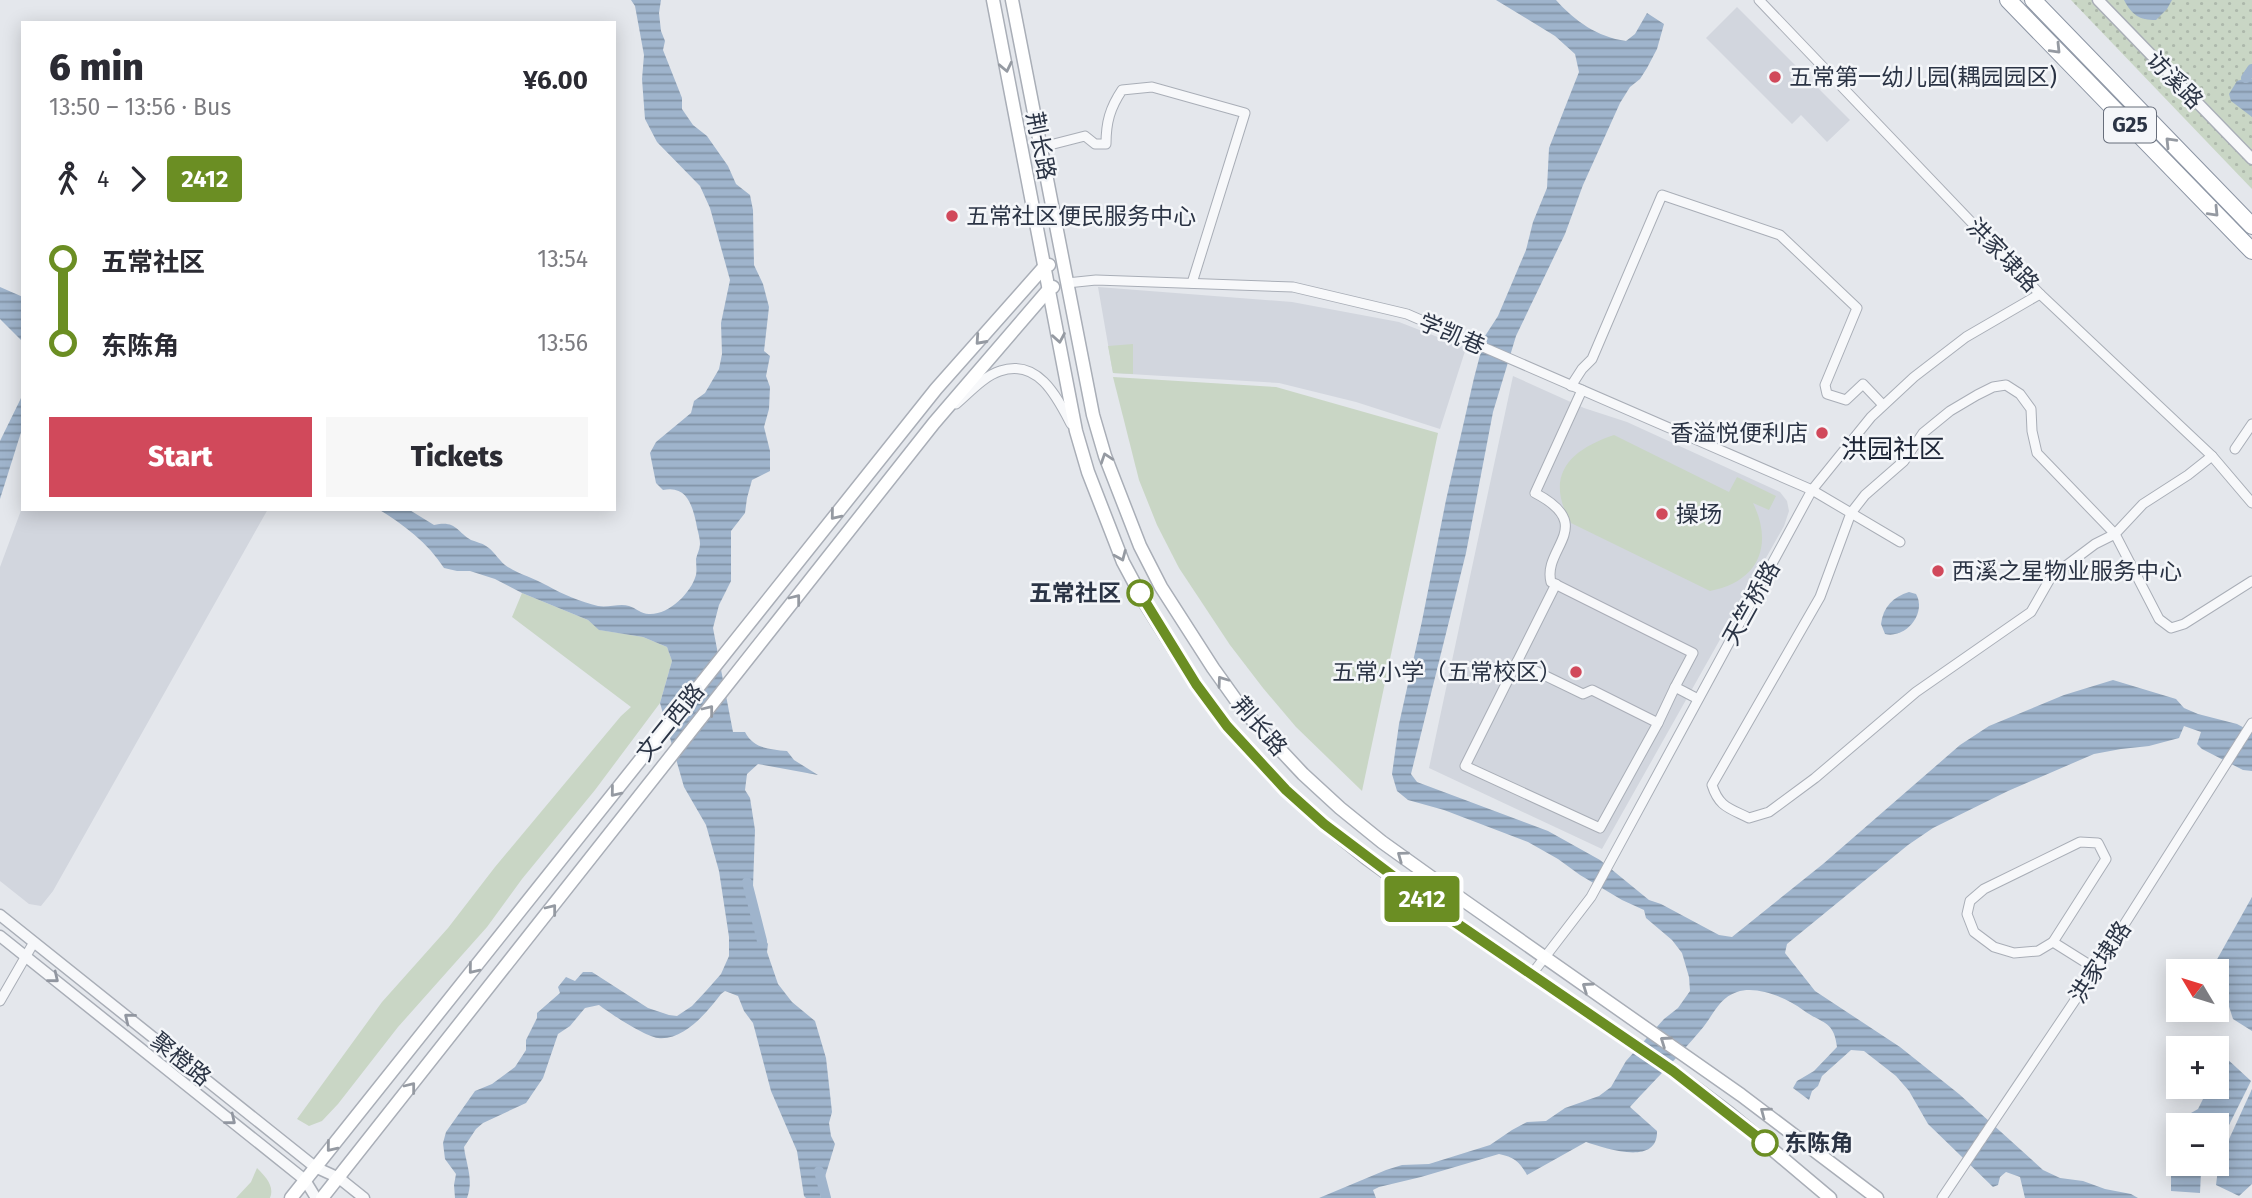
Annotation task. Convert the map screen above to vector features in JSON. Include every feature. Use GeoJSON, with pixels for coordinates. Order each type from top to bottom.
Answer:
{"type":"FeatureCollection","features":[{"type":"Feature","properties":{"kind":"highway","name":"G25"},"geometry":{"type":"LineString","coordinates":[[2008,0],[2252,251]]}},
{"type":"Feature","properties":{"kind":"highway","name":"G25"},"geometry":{"type":"LineString","coordinates":[[2033,0],[2252,226]]}},
{"type":"Feature","properties":{"kind":"main road","name":"荆长路"},"geometry":{"type":"LineString","coordinates":[[993,0],[1079,442],[1123,562],[1145,603],[1196,684],[1227,726],[1286,790],[1324,824],[1436,909],[1673,1071],[1729,1113],[1830,1198]]}},
{"type":"Feature","properties":{"kind":"main road","name":"荆长路"},"geometry":{"type":"LineString","coordinates":[[1012,0],[1093,415],[1105,456],[1140,546],[1161,587],[1243,710],[1303,774],[1382,842],[1752,1102],[1877,1198]]}},
{"type":"Feature","properties":{"kind":"main road"},"geometry":{"type":"LineString","coordinates":[[1045,266],[1063,262]]}},
{"type":"Feature","properties":{"kind":"main road","name":"文二西路"},"geometry":{"type":"LineString","coordinates":[[291,1198],[936,389],[1045,266]]}},
{"type":"Feature","properties":{"kind":"main road"},"geometry":{"type":"LineString","coordinates":[[1050,288],[1068,283]]}},
{"type":"Feature","properties":{"kind":"main road","name":"文二西路"},"geometry":{"type":"LineString","coordinates":[[322,1198],[934,423],[1050,288]]}},
{"type":"Feature","properties":{"kind":"street","name":"洪家埭路"},"geometry":{"type":"LineString","coordinates":[[1759,0],[2040,294],[2212,456],[2252,503]]}},
{"type":"Feature","properties":{"kind":"street","name":"访溪路"},"geometry":{"type":"LineString","coordinates":[[2098,0],[2252,159]]}},
{"type":"Feature","properties":{"kind":"street"},"geometry":{"type":"LineString","coordinates":[[1042,147],[1085,136],[1095,144],[1106,144],[1106,124],[1122,90],[1152,87],[1187,99],[1245,113],[1192,283]]}},
{"type":"Feature","properties":{"kind":"street"},"geometry":{"type":"LineString","coordinates":[[1571,386],[1592,359],[1662,195],[1780,235],[1857,308],[1825,385],[1827,394],[1846,400],[1863,384],[1883,405]]}},
{"type":"Feature","properties":{"kind":"street","name":"学凯巷"},"geometry":{"type":"LineString","coordinates":[[1068,283],[1096,280],[1293,287],[1407,314],[1812,490],[1900,542]]}},
{"type":"Feature","properties":{"kind":"street","name":"天竺桥路"},"geometry":{"type":"LineString","coordinates":[[1532,974],[1591,897],[1812,490],[1847,444],[1883,405],[1914,377],[1966,337],[2040,294]]}},
{"type":"Feature","properties":{"kind":"street"},"geometry":{"type":"LineString","coordinates":[[934,423],[983,381],[999,371],[1025,369],[1044,380],[1055,392],[1079,442]]}},
{"type":"Feature","properties":{"kind":"street"},"geometry":{"type":"LineString","coordinates":[[2212,456],[2143,504],[2115,534],[2095,544],[2051,577],[2031,612],[1916,692],[1815,778],[1769,812],[1749,818],[1721,804],[1712,785],[1820,597],[1851,513],[1865,495],[1903,461],[1923,433],[1950,411],[1993,387],[2006,385],[2020,394],[2031,409],[2037,453],[2115,534],[2159,619],[2171,628],[2184,624],[2252,581]]}},
{"type":"Feature","properties":{"kind":"street"},"geometry":{"type":"LineString","coordinates":[[1556,584],[1465,766],[1600,828],[1658,723],[1692,653],[1556,584],[1551,582],[1549,573],[1566,526],[1561,513],[1550,501],[1535,493],[1582,390]]}},
{"type":"Feature","properties":{"kind":"street"},"geometry":{"type":"LineString","coordinates":[[2235,449],[2252,424]]}},
{"type":"Feature","properties":{"kind":"street"},"geometry":{"type":"LineString","coordinates":[[1517,662],[1583,694],[1592,690],[1658,723]]}},
{"type":"Feature","properties":{"kind":"street"},"geometry":{"type":"LineString","coordinates":[[1675,687],[1698,699]]}},
{"type":"Feature","properties":{"kind":"street","name":"洪家埭路"},"geometry":{"type":"LineString","coordinates":[[1942,1198],[2096,969],[2252,723]]}},
{"type":"Feature","properties":{"kind":"street"},"geometry":{"type":"LineString","coordinates":[[2080,842],[2098,843],[2106,859],[2053,942],[2038,951],[2014,953],[1994,947],[1973,932],[1967,914],[1970,901],[1984,889],[2053,854],[2080,842]]}},
{"type":"Feature","properties":{"kind":"street","name":"聚橙路"},"geometry":{"type":"LineString","coordinates":[[0,915],[315,1167],[339,1178],[364,1198]]}},
{"type":"Feature","properties":{"kind":"street","name":"聚橙路"},"geometry":{"type":"LineString","coordinates":[[0,936],[305,1180],[317,1198]]}},
{"type":"Feature","properties":{"kind":"street"},"geometry":{"type":"LineString","coordinates":[[2053,942],[2096,969]]}},
{"type":"Feature","properties":{"kind":"street"},"geometry":{"type":"LineString","coordinates":[[0,1001],[34,943]]}},
{"type":"Feature","properties":{"kind":"shaded area","name":"五常第一幼儿园(耦园园区)"},"geometry":{"type":"Polygon","coordinates":[[[1737,7],[1850,120],[1827,142],[1801,115],[1792,124],[1706,38],[1737,7]]]}},
{"type":"Feature","properties":{"kind":"shaded area"},"geometry":{"type":"Polygon","coordinates":[[[1098,287],[1292,302],[1399,322],[1466,348],[1440,429],[1356,402],[1279,383],[1113,373],[1098,287]]]}},
{"type":"Feature","properties":{"kind":"shaded area","name":"五常小学（五常校区）"},"geometry":{"type":"Polygon","coordinates":[[[1513,376],[1584,408],[1627,422],[1780,492],[1787,501],[1789,511],[1784,526],[1602,849],[1429,768],[1513,376]]]}},
{"type":"Feature","properties":{"kind":"shaded area"},"geometry":{"type":"Polygon","coordinates":[[[21,510],[267,511],[53,891],[41,906],[29,904],[0,881],[0,567],[21,510]]]}},
{"type":"Feature","properties":{"kind":"green space"},"geometry":{"type":"Polygon","coordinates":[[[2071,0],[2252,0],[2252,189],[2092,22],[2071,0]]]}},
{"type":"Feature","properties":{"kind":"green space"},"geometry":{"type":"Polygon","coordinates":[[[1133,344],[1133,374],[1113,373],[1108,346],[1133,344]]]}},
{"type":"Feature","properties":{"kind":"green space"},"geometry":{"type":"Polygon","coordinates":[[[1113,377],[1276,387],[1438,433],[1362,791],[1296,727],[1263,688],[1230,645],[1179,568],[1157,525],[1139,480],[1113,377]]]}},
{"type":"Feature","properties":{"kind":"green space","name":"操场"},"geometry":{"type":"Polygon","coordinates":[[[1614,435],[1729,492],[1737,477],[1776,496],[1769,510],[1753,503],[1762,534],[1757,560],[1750,571],[1740,580],[1710,591],[1571,523],[1560,492],[1561,478],[1566,467],[1585,448],[1614,435]]]}},
{"type":"Feature","properties":{"kind":"green space"},"geometry":{"type":"Polygon","coordinates":[[[522,593],[588,620],[600,630],[643,637],[667,647],[672,661],[660,703],[487,927],[398,1027],[338,1104],[322,1121],[309,1126],[297,1119],[382,1002],[448,928],[495,867],[631,707],[512,617],[522,593]]]}},
{"type":"Feature","properties":{"kind":"green space"},"geometry":{"type":"Polygon","coordinates":[[[257,1168],[270,1185],[270,1198],[236,1198],[251,1182],[257,1168]]]}},
{"type":"Feature","properties":{"kind":"water"},"geometry":{"type":"Polygon","coordinates":[[[631,0],[661,0],[659,13],[665,41],[663,50],[682,98],[682,109],[693,125],[707,136],[728,166],[736,184],[750,195],[753,210],[754,265],[769,307],[764,351],[770,356],[766,376],[770,387],[769,409],[764,427],[770,451],[770,471],[752,480],[745,513],[731,531],[731,581],[719,605],[713,628],[733,732],[745,732],[753,742],[763,747],[787,751],[794,760],[818,775],[758,764],[747,774],[745,790],[750,798],[755,830],[753,886],[749,902],[753,919],[768,944],[767,952],[778,984],[792,1002],[815,1021],[826,1058],[832,1112],[829,1123],[835,1144],[820,1193],[821,1198],[804,1196],[797,1151],[771,1091],[753,1023],[738,996],[725,991],[694,1024],[668,1038],[658,1038],[645,1033],[599,1005],[585,1008],[570,1026],[558,1034],[543,1078],[526,1103],[483,1123],[464,1147],[470,1178],[467,1198],[455,1198],[456,1174],[445,1159],[443,1143],[446,1132],[475,1091],[492,1084],[515,1067],[526,1050],[526,1040],[537,1013],[560,993],[558,987],[566,977],[575,981],[583,972],[592,972],[648,1008],[677,1016],[692,1006],[721,974],[729,956],[729,937],[719,871],[706,825],[684,787],[660,703],[672,661],[667,647],[643,637],[599,630],[588,620],[495,579],[470,571],[444,568],[414,535],[381,511],[411,511],[434,525],[451,525],[471,540],[489,548],[510,568],[565,595],[598,606],[625,605],[646,614],[657,613],[678,602],[693,582],[700,544],[692,509],[687,497],[682,493],[671,489],[663,490],[656,483],[650,453],[656,442],[691,413],[694,401],[705,393],[719,369],[722,354],[721,323],[730,280],[710,208],[700,186],[657,142],[645,119],[642,79],[644,55],[635,6],[631,0]]]}},
{"type":"Feature","properties":{"kind":"water"},"geometry":{"type":"Polygon","coordinates":[[[1496,0],[1556,0],[1587,27],[1605,36],[1626,41],[1635,34],[1647,13],[1664,24],[1657,49],[1647,68],[1620,103],[1583,185],[1565,234],[1516,336],[1493,412],[1466,553],[1411,774],[1417,782],[1548,831],[1600,860],[1649,900],[1719,935],[1732,937],[1823,864],[1960,745],[1989,726],[2064,695],[2113,680],[2176,699],[2184,708],[2237,724],[2252,732],[2252,771],[2243,770],[2202,749],[2197,744],[2201,732],[2184,726],[2179,738],[2149,746],[2094,754],[2008,791],[1933,828],[1908,845],[1787,944],[1785,953],[1815,991],[1900,1047],[1959,1094],[2043,1170],[2060,1178],[2083,1181],[2138,1198],[2025,1198],[2020,1177],[2006,1172],[2000,1177],[1998,1185],[1993,1187],[1928,1124],[1909,1091],[1896,1076],[1864,1051],[1851,1050],[1822,1076],[1809,1100],[1793,1088],[1797,1081],[1814,1071],[1837,1047],[1833,1032],[1826,1024],[1789,1001],[1762,991],[1745,990],[1725,999],[1692,1041],[1630,1107],[1657,1131],[1655,1142],[1649,1149],[1640,1152],[1617,1151],[1586,1142],[1527,1175],[1516,1161],[1499,1154],[1379,1187],[1373,1190],[1376,1198],[1319,1198],[1402,1165],[1429,1164],[1490,1145],[1527,1122],[1546,1121],[1565,1108],[1599,1096],[1611,1087],[1626,1061],[1664,1019],[1678,1008],[1690,991],[1682,953],[1672,940],[1646,918],[1644,910],[1622,900],[1528,842],[1444,810],[1408,800],[1397,791],[1392,774],[1399,724],[1446,500],[1485,336],[1498,316],[1526,250],[1533,222],[1547,188],[1549,148],[1579,72],[1575,54],[1555,36],[1496,0]]]}},
{"type":"Feature","properties":{"kind":"water"},"geometry":{"type":"Polygon","coordinates":[[[2124,0],[2172,0],[2156,20],[2137,16],[2124,0]]]}},
{"type":"Feature","properties":{"kind":"water"},"geometry":{"type":"Polygon","coordinates":[[[2252,79],[2252,117],[2231,101],[2229,94],[2237,81],[2252,79]]]}},
{"type":"Feature","properties":{"kind":"water"},"geometry":{"type":"Polygon","coordinates":[[[0,287],[21,296],[21,340],[0,319],[0,287]]]}},
{"type":"Feature","properties":{"kind":"water"},"geometry":{"type":"Polygon","coordinates":[[[21,398],[21,432],[0,499],[0,441],[21,398]]]}},
{"type":"Feature","properties":{"kind":"water"},"geometry":{"type":"Polygon","coordinates":[[[1909,592],[1916,594],[1919,601],[1917,616],[1907,629],[1900,633],[1885,634],[1881,624],[1887,608],[1898,597],[1909,592]]]}},
{"type":"Feature","properties":{"kind":"water"},"geometry":{"type":"Polygon","coordinates":[[[2252,897],[2252,1031],[2233,1019],[2230,1010],[2230,959],[2217,959],[2252,897]]]}},
{"type":"Feature","properties":{"kind":"water"},"geometry":{"type":"Polygon","coordinates":[[[2229,1061],[2251,1081],[2229,1125],[2229,1113],[2191,1113],[2198,1109],[2203,1099],[2229,1099],[2229,1061]]]}},
{"type":"Feature","properties":{"kind":"water"},"geometry":{"type":"Polygon","coordinates":[[[2252,1089],[2252,1184],[2239,1196],[2216,1185],[2217,1176],[2229,1176],[2229,1139],[2252,1089]]]}},
{"type":"Feature","properties":{"kind":"water"},"geometry":{"type":"Polygon","coordinates":[[[2171,1176],[2201,1176],[2200,1193],[2171,1191],[2171,1176]]]}},
{"type":"Feature","properties":{"kind":"waterway"},"geometry":{"type":"LineString","coordinates":[[2246,78],[2252,69]]}},
{"type":"Feature","properties":{"kind":"waterway"},"geometry":{"type":"LineString","coordinates":[[747,882],[762,941]]}},
{"type":"Feature","properties":{"kind":"waterway"},"geometry":{"type":"LineString","coordinates":[[819,1171],[826,1198]]}},
{"type":"Feature","properties":{"kind":"bus line","name":"2412"},"geometry":{"type":"LineString","coordinates":[[1140,593],[1196,684],[1227,726],[1286,790],[1324,824],[1446,916],[1673,1071],[1765,1143]]}},
{"type":"Feature","properties":{"kind":"place","name":"五常第一幼儿园(耦园园区)"},"geometry":{"type":"Point","coordinates":[1775,77]}},
{"type":"Feature","properties":{"kind":"place","name":"五常社区便民服务中心"},"geometry":{"type":"Point","coordinates":[952,216]}},
{"type":"Feature","properties":{"kind":"place","name":"香溢悦便利店"},"geometry":{"type":"Point","coordinates":[1822,433]}},
{"type":"Feature","properties":{"kind":"place","name":"操场"},"geometry":{"type":"Point","coordinates":[1662,514]}},
{"type":"Feature","properties":{"kind":"place","name":"西溪之星物业服务中心"},"geometry":{"type":"Point","coordinates":[1938,571]}},
{"type":"Feature","properties":{"kind":"place","name":"五常社区"},"geometry":{"type":"Point","coordinates":[1140,593]}},
{"type":"Feature","properties":{"kind":"place","name":"五常小学（五常校区）"},"geometry":{"type":"Point","coordinates":[1576,672]}},
{"type":"Feature","properties":{"kind":"place","name":"东陈角"},"geometry":{"type":"Point","coordinates":[1765,1143]}},
{"type":"Feature","properties":{"kind":"district","name":"洪园社区"},"geometry":{"type":"Point","coordinates":[1893,449]}}]}
